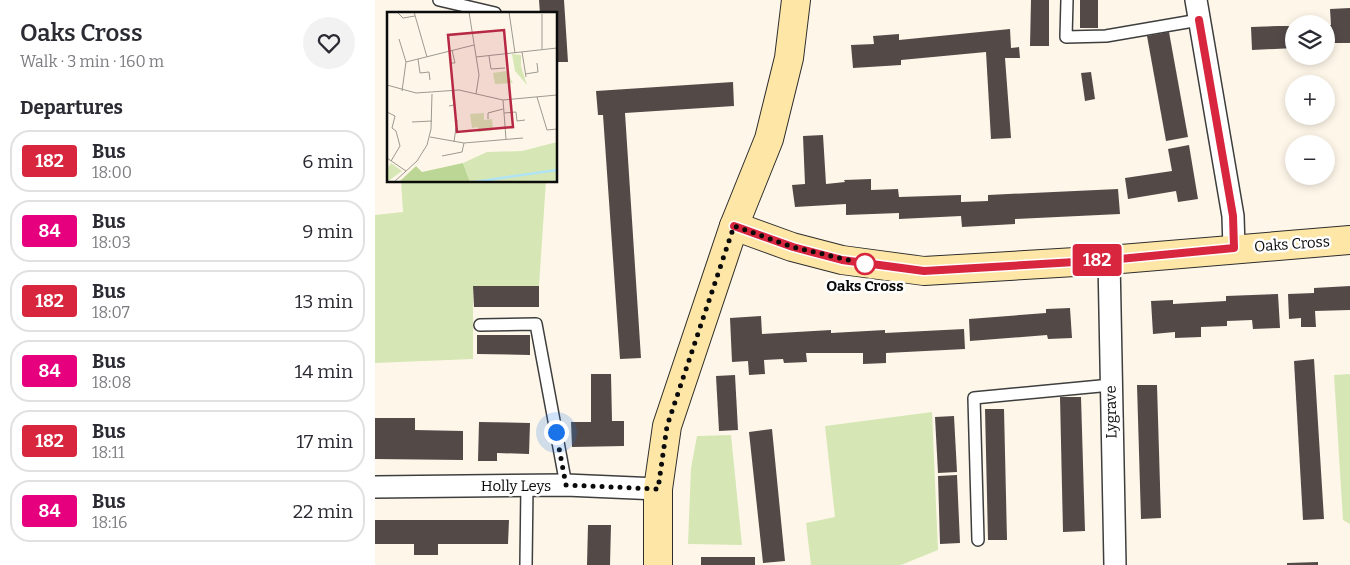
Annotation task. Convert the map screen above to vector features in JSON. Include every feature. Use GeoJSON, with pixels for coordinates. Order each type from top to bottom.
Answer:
{"type":"FeatureCollection","features":[{"type":"Feature","properties":{"kind":"street"},"geometry":{"type":"LineString","coordinates":[[658,565],[658,489],[667,426],[734,226],[771,133],[789,58],[796,0]]}},
{"type":"Feature","properties":{"kind":"street","name":"Oaks Cross"},"geometry":{"type":"LineString","coordinates":[[1198,10],[1233,216],[1234,248]]}},
{"type":"Feature","properties":{"kind":"street","name":"Oaks Cross"},"geometry":{"type":"LineString","coordinates":[[734,226],[793,247],[842,260],[924,271],[1109,260],[1234,248],[1350,240]]}},
{"type":"Feature","properties":{"kind":"street","name":"Lygrave"},"geometry":{"type":"LineString","coordinates":[[1109,260],[1115,565]]}},
{"type":"Feature","properties":{"kind":"street","name":"Holly Leys"},"geometry":{"type":"LineString","coordinates":[[375,487],[566,485],[658,489]]}},
{"type":"Feature","properties":{"kind":"lane"},"geometry":{"type":"LineString","coordinates":[[439,0],[491,12]]}},
{"type":"Feature","properties":{"kind":"lane"},"geometry":{"type":"LineString","coordinates":[[1067,0],[1065,37],[1106,36],[1198,10]]}},
{"type":"Feature","properties":{"kind":"lane"},"geometry":{"type":"LineString","coordinates":[[480,325],[536,324],[566,485]]}},
{"type":"Feature","properties":{"kind":"lane"},"geometry":{"type":"LineString","coordinates":[[978,540],[974,398],[1111,385]]}},
{"type":"Feature","properties":{"kind":"lane"},"geometry":{"type":"LineString","coordinates":[[526,565],[527,486]]}},
{"type":"Feature","properties":{"kind":"green space"},"geometry":{"type":"Polygon","coordinates":[[[401,182],[546,182],[539,286],[473,286],[473,359],[375,363],[375,215],[403,212],[401,182]]]}},
{"type":"Feature","properties":{"kind":"green space"},"geometry":{"type":"Polygon","coordinates":[[[1349,374],[1350,524],[1343,520],[1334,375],[1349,374]]]}},
{"type":"Feature","properties":{"kind":"green space"},"geometry":{"type":"Polygon","coordinates":[[[932,412],[938,550],[901,565],[811,565],[806,523],[835,517],[825,426],[932,412]]]}},
{"type":"Feature","properties":{"kind":"green space"},"geometry":{"type":"Polygon","coordinates":[[[731,435],[742,545],[688,544],[691,468],[697,436],[731,435]]]}},
{"type":"Feature","properties":{"kind":"building"},"geometry":{"type":"Polygon","coordinates":[[[539,0],[564,0],[568,62],[557,62],[557,12],[540,12],[539,0]]]}},
{"type":"Feature","properties":{"kind":"building"},"geometry":{"type":"Polygon","coordinates":[[[1031,0],[1049,0],[1049,46],[1030,46],[1031,0]]]}},
{"type":"Feature","properties":{"kind":"building"},"geometry":{"type":"Polygon","coordinates":[[[1080,0],[1098,0],[1098,28],[1080,28],[1080,0]]]}},
{"type":"Feature","properties":{"kind":"building"},"geometry":{"type":"Polygon","coordinates":[[[1350,8],[1350,43],[1335,43],[1335,15],[1330,15],[1330,9],[1350,8]]]}},
{"type":"Feature","properties":{"kind":"building"},"geometry":{"type":"Polygon","coordinates":[[[1285,26],[1285,48],[1252,50],[1251,27],[1285,26]]]}},
{"type":"Feature","properties":{"kind":"building"},"geometry":{"type":"Polygon","coordinates":[[[1010,29],[1011,48],[1019,47],[1020,58],[1005,58],[1011,138],[991,139],[986,52],[901,60],[901,65],[853,68],[851,45],[874,44],[873,36],[899,34],[899,40],[1010,29]]]}},
{"type":"Feature","properties":{"kind":"building"},"geometry":{"type":"Polygon","coordinates":[[[1169,32],[1188,137],[1166,141],[1147,36],[1169,32]]]}},
{"type":"Feature","properties":{"kind":"building"},"geometry":{"type":"Polygon","coordinates":[[[1091,72],[1095,99],[1085,101],[1081,73],[1091,72]]]}},
{"type":"Feature","properties":{"kind":"building"},"geometry":{"type":"Polygon","coordinates":[[[733,82],[734,106],[625,113],[641,358],[620,359],[603,115],[598,115],[596,91],[733,82]]]}},
{"type":"Feature","properties":{"kind":"building"},"geometry":{"type":"Polygon","coordinates":[[[823,135],[826,184],[845,182],[844,180],[871,179],[871,190],[898,189],[899,197],[961,195],[961,202],[988,201],[988,195],[1118,189],[1120,214],[1015,219],[1015,224],[962,227],[961,216],[899,219],[899,213],[846,215],[846,204],[795,207],[792,185],[805,184],[803,136],[823,135]]]}},
{"type":"Feature","properties":{"kind":"building"},"geometry":{"type":"Polygon","coordinates":[[[1189,145],[1198,199],[1178,202],[1176,191],[1128,199],[1125,178],[1172,171],[1168,149],[1189,145]]]}},
{"type":"Feature","properties":{"kind":"building"},"geometry":{"type":"Polygon","coordinates":[[[473,286],[539,286],[539,307],[474,307],[473,286]]]}},
{"type":"Feature","properties":{"kind":"building"},"geometry":{"type":"Polygon","coordinates":[[[1350,286],[1350,310],[1315,311],[1316,327],[1301,327],[1301,318],[1289,319],[1288,294],[1314,293],[1314,288],[1350,286]]]}},
{"type":"Feature","properties":{"kind":"building"},"geometry":{"type":"Polygon","coordinates":[[[1278,294],[1280,328],[1253,329],[1252,320],[1227,321],[1227,326],[1201,327],[1201,337],[1175,338],[1175,332],[1153,334],[1151,301],[1173,300],[1173,304],[1226,301],[1226,296],[1278,294]]]}},
{"type":"Feature","properties":{"kind":"building"},"geometry":{"type":"Polygon","coordinates":[[[1070,308],[1072,338],[1048,339],[1047,335],[970,341],[969,319],[1046,313],[1046,309],[1070,308]]]}},
{"type":"Feature","properties":{"kind":"building"},"geometry":{"type":"Polygon","coordinates":[[[761,316],[762,334],[831,330],[831,333],[885,330],[885,333],[964,329],[965,349],[886,353],[886,363],[863,364],[863,353],[806,353],[807,362],[784,363],[783,359],[764,360],[765,374],[749,375],[748,361],[732,362],[730,318],[761,316]]]}},
{"type":"Feature","properties":{"kind":"building"},"geometry":{"type":"Polygon","coordinates":[[[477,335],[530,335],[530,355],[477,354],[477,335]]]}},
{"type":"Feature","properties":{"kind":"building"},"geometry":{"type":"Polygon","coordinates":[[[1314,359],[1324,519],[1303,520],[1294,361],[1314,359]]]}},
{"type":"Feature","properties":{"kind":"building"},"geometry":{"type":"Polygon","coordinates":[[[591,374],[611,374],[612,421],[624,421],[624,446],[572,447],[571,422],[591,422],[591,374]]]}},
{"type":"Feature","properties":{"kind":"building"},"geometry":{"type":"Polygon","coordinates":[[[735,375],[738,430],[719,431],[716,376],[735,375]]]}},
{"type":"Feature","properties":{"kind":"building"},"geometry":{"type":"Polygon","coordinates":[[[1137,385],[1157,385],[1161,518],[1141,519],[1137,385]]]}},
{"type":"Feature","properties":{"kind":"building"},"geometry":{"type":"Polygon","coordinates":[[[1060,397],[1081,397],[1085,531],[1063,532],[1060,397]]]}},
{"type":"Feature","properties":{"kind":"building"},"geometry":{"type":"Polygon","coordinates":[[[985,409],[1004,409],[1007,540],[988,540],[985,409]]]}},
{"type":"Feature","properties":{"kind":"building"},"geometry":{"type":"Polygon","coordinates":[[[954,416],[957,472],[938,473],[935,417],[954,416]]]}},
{"type":"Feature","properties":{"kind":"building"},"geometry":{"type":"Polygon","coordinates":[[[375,418],[415,418],[415,430],[463,431],[463,460],[375,459],[375,418]]]}},
{"type":"Feature","properties":{"kind":"building"},"geometry":{"type":"Polygon","coordinates":[[[479,422],[530,423],[529,454],[497,453],[497,461],[478,461],[479,422]]]}},
{"type":"Feature","properties":{"kind":"building"},"geometry":{"type":"Polygon","coordinates":[[[772,429],[785,561],[763,563],[749,432],[772,429]]]}},
{"type":"Feature","properties":{"kind":"building"},"geometry":{"type":"Polygon","coordinates":[[[957,475],[960,543],[940,544],[938,476],[957,475]]]}},
{"type":"Feature","properties":{"kind":"building"},"geometry":{"type":"Polygon","coordinates":[[[375,520],[509,520],[508,544],[438,544],[438,555],[414,555],[414,544],[375,544],[375,520]]]}},
{"type":"Feature","properties":{"kind":"building"},"geometry":{"type":"Polygon","coordinates":[[[588,525],[611,525],[610,565],[587,565],[588,525]]]}},
{"type":"Feature","properties":{"kind":"building"},"geometry":{"type":"Polygon","coordinates":[[[701,557],[755,557],[755,565],[701,565],[701,557]]]}},
{"type":"Feature","properties":{"kind":"building"},"geometry":{"type":"Polygon","coordinates":[[[1318,562],[1318,565],[1287,565],[1287,563],[1318,562]]]}},
{"type":"Feature","properties":{"kind":"bus line","name":"182"},"geometry":{"type":"LineString","coordinates":[[734,226],[793,247],[842,260],[924,271],[1109,260],[1234,248],[1233,216],[1199,20]]}},
{"type":"Feature","properties":{"kind":"place","name":"Oaks Cross"},"geometry":{"type":"Point","coordinates":[865,264]}},
{"type":"Feature","properties":{"kind":"route"},"geometry":{"type":"LineString","coordinates":[[556,432],[566,485],[658,489],[667,426],[734,226],[793,247],[865,264]]}}]}
